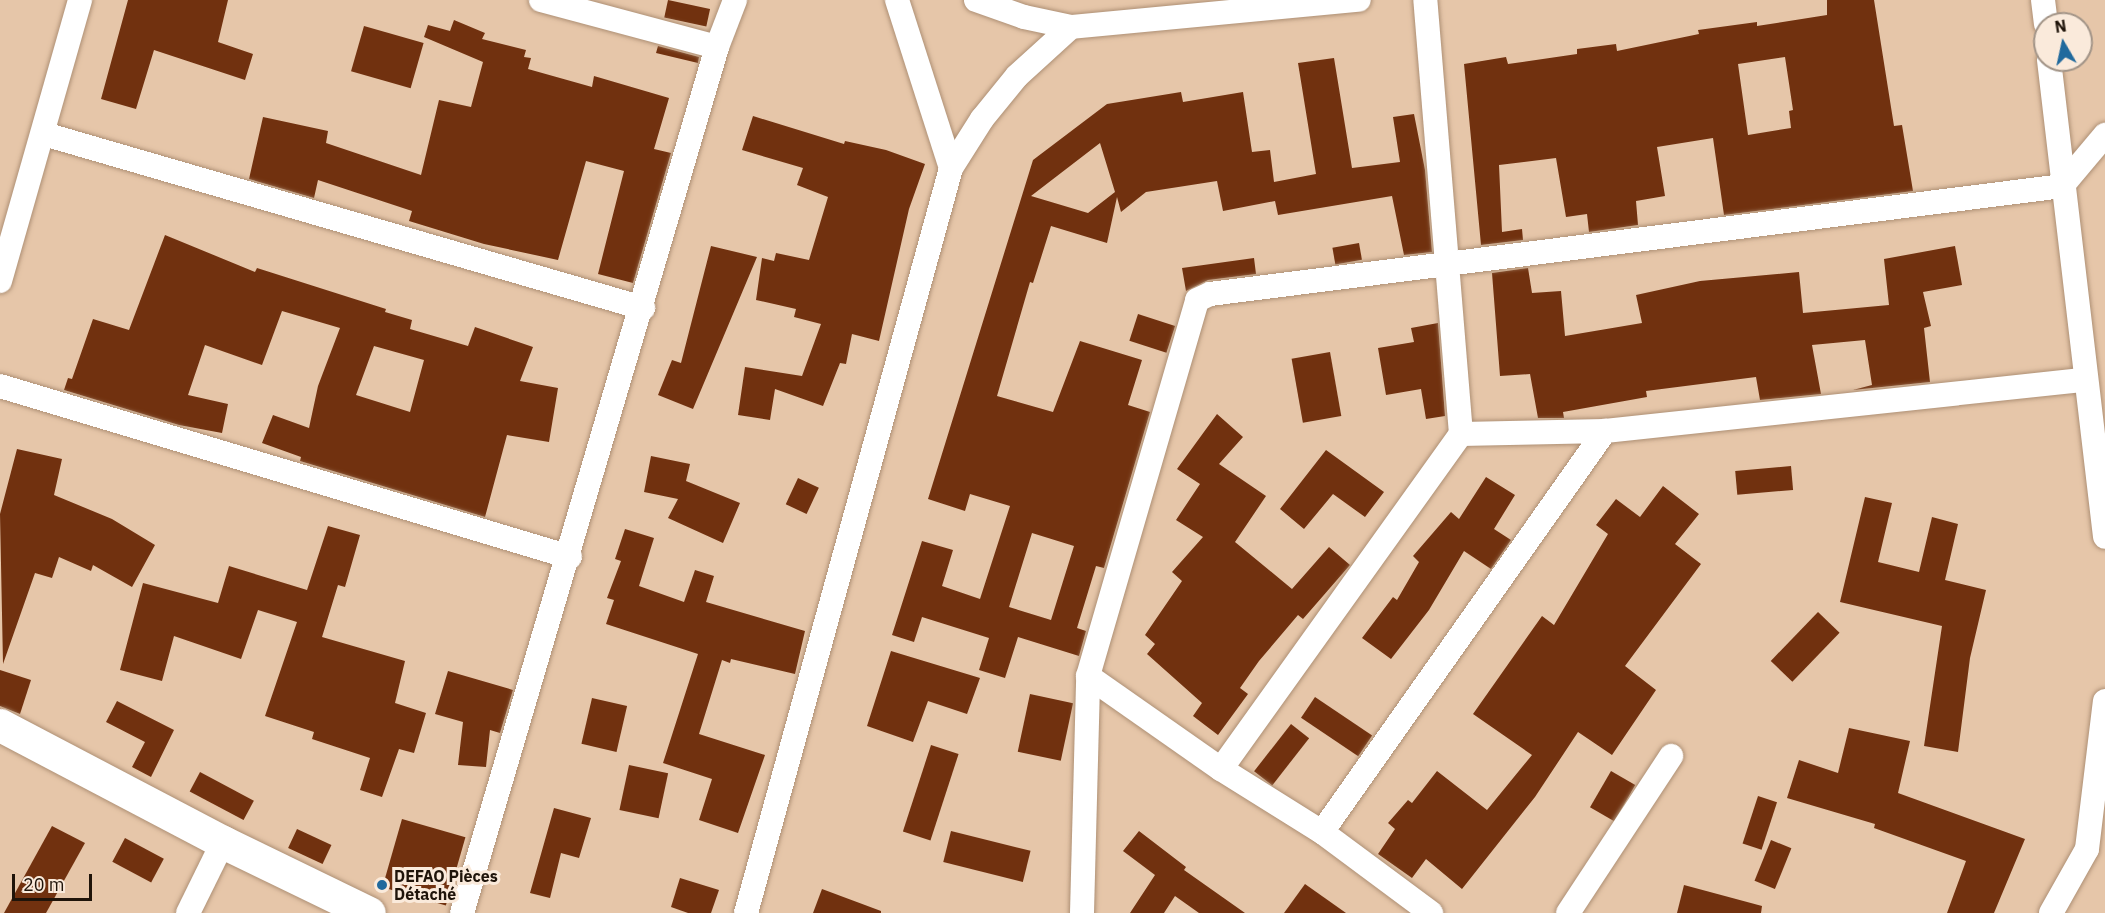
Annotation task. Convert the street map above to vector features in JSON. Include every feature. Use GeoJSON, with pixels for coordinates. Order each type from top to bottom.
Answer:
{"type":"FeatureCollection","features":[{"type":"Feature","properties":{"kind":"street"},"geometry":{"type":"LineString","coordinates":[[0,281],[44,134],[80,0]]}},
{"type":"Feature","properties":{"kind":"street"},"geometry":{"type":"LineString","coordinates":[[541,0],[717,47]]}},
{"type":"Feature","properties":{"kind":"street"},"geometry":{"type":"LineString","coordinates":[[462,913],[570,557],[717,47],[735,0]]}},
{"type":"Feature","properties":{"kind":"street"},"geometry":{"type":"LineString","coordinates":[[897,0],[951,168]]}},
{"type":"Feature","properties":{"kind":"street"},"geometry":{"type":"LineString","coordinates":[[975,0],[1024,18],[1071,27],[1285,5],[1359,0]]}},
{"type":"Feature","properties":{"kind":"street"},"geometry":{"type":"LineString","coordinates":[[1221,769],[1461,434],[1425,0]]}},
{"type":"Feature","properties":{"kind":"street"},"geometry":{"type":"LineString","coordinates":[[746,913],[951,168],[982,119],[1017,76],[1071,27]]}},
{"type":"Feature","properties":{"kind":"street"},"geometry":{"type":"LineString","coordinates":[[2050,72],[2061,186],[2105,537]]}},
{"type":"Feature","properties":{"kind":"street"},"geometry":{"type":"LineString","coordinates":[[44,134],[643,308]]}},
{"type":"Feature","properties":{"kind":"street"},"geometry":{"type":"LineString","coordinates":[[1082,913],[1088,676],[1197,300],[1210,294],[2061,186],[2105,135]]}},
{"type":"Feature","properties":{"kind":"street"},"geometry":{"type":"LineString","coordinates":[[1461,434],[1605,431],[2084,380]]}},
{"type":"Feature","properties":{"kind":"street"},"geometry":{"type":"LineString","coordinates":[[0,386],[570,557]]}},
{"type":"Feature","properties":{"kind":"street"},"geometry":{"type":"LineString","coordinates":[[1322,832],[1605,431]]}},
{"type":"Feature","properties":{"kind":"street"},"geometry":{"type":"LineString","coordinates":[[1088,676],[1221,769],[1322,832],[1431,913]]}},
{"type":"Feature","properties":{"kind":"street"},"geometry":{"type":"LineString","coordinates":[[2051,913],[2096,856],[2105,701]]}},
{"type":"Feature","properties":{"kind":"street"},"geometry":{"type":"LineString","coordinates":[[0,725],[223,843],[369,913]]}},
{"type":"Feature","properties":{"kind":"street"},"geometry":{"type":"LineString","coordinates":[[1568,913],[1671,756]]}},
{"type":"Feature","properties":{"kind":"street"},"geometry":{"type":"LineString","coordinates":[[188,913],[223,843]]}},
{"type":"Feature","properties":{"kind":"building"},"geometry":{"type":"Polygon","coordinates":[[[128,0],[228,0],[218,42],[253,54],[245,80],[154,50],[136,109],[101,99],[128,0]]]}},
{"type":"Feature","properties":{"kind":"building"},"geometry":{"type":"Polygon","coordinates":[[[668,0],[710,9],[706,27],[664,18],[668,0]]]}},
{"type":"Feature","properties":{"kind":"building"},"geometry":{"type":"Polygon","coordinates":[[[1827,0],[1874,0],[1894,126],[1902,125],[1913,191],[1724,215],[1713,138],[1657,147],[1665,196],[1636,201],[1638,225],[1589,232],[1587,214],[1566,217],[1556,158],[1499,165],[1502,232],[1522,229],[1523,240],[1481,245],[1464,64],[1506,57],[1508,64],[1577,54],[1577,49],[1616,44],[1617,51],[1699,34],[1698,30],[1757,22],[1757,26],[1827,15],[1827,0]],[[1785,57],[1738,64],[1748,135],[1791,128],[1789,111],[1793,110],[1785,57]]]}},
{"type":"Feature","properties":{"kind":"building"},"geometry":{"type":"Polygon","coordinates":[[[454,20],[485,33],[482,39],[526,50],[524,57],[531,58],[528,69],[592,87],[594,76],[669,98],[654,149],[671,153],[633,283],[598,274],[624,171],[586,161],[558,260],[484,244],[409,221],[412,211],[318,180],[314,198],[249,179],[263,117],[328,131],[326,143],[421,175],[439,100],[471,107],[483,62],[424,37],[428,25],[450,31],[454,20]]]}},
{"type":"Feature","properties":{"kind":"building"},"geometry":{"type":"Polygon","coordinates":[[[364,26],[424,43],[411,88],[351,71],[364,26]]]}},
{"type":"Feature","properties":{"kind":"building"},"geometry":{"type":"Polygon","coordinates":[[[658,46],[699,57],[698,63],[656,53],[658,46]]]}},
{"type":"Feature","properties":{"kind":"building"},"geometry":{"type":"Polygon","coordinates":[[[1334,58],[1352,168],[1400,162],[1393,117],[1414,114],[1425,170],[1432,252],[1404,255],[1392,196],[1278,215],[1275,201],[1223,211],[1217,181],[1146,192],[1121,212],[1117,197],[1107,243],[1051,226],[1033,283],[1030,282],[997,396],[1053,412],[1080,341],[1142,360],[1128,405],[1150,412],[1104,568],[1096,566],[1077,628],[1086,631],[1079,656],[1018,637],[1005,678],[979,670],[989,638],[922,617],[914,642],[892,635],[922,541],[953,550],[942,586],[980,599],[1010,506],[970,494],[965,511],[928,499],[1033,160],[1107,104],[1181,92],[1183,102],[1243,92],[1252,152],[1270,150],[1274,182],[1316,174],[1298,63],[1334,58]],[[1100,143],[1031,196],[1088,213],[1115,192],[1100,143]],[[1032,533],[1009,607],[1051,620],[1074,546],[1032,533]]]}},
{"type":"Feature","properties":{"kind":"building"},"geometry":{"type":"Polygon","coordinates":[[[753,116],[844,144],[845,141],[886,150],[925,164],[909,209],[879,341],[852,334],[846,364],[840,363],[823,406],[775,389],[770,420],[738,415],[745,367],[802,376],[821,324],[794,317],[796,309],[756,300],[762,258],[774,261],[776,253],[809,260],[828,197],[797,185],[803,168],[742,150],[753,116]]]}},
{"type":"Feature","properties":{"kind":"building"},"geometry":{"type":"Polygon","coordinates":[[[165,235],[255,272],[257,268],[386,309],[385,312],[412,320],[410,329],[468,346],[475,327],[533,347],[520,381],[558,388],[549,442],[507,435],[485,517],[300,461],[301,457],[262,443],[273,415],[309,428],[318,386],[340,328],[282,311],[262,365],[205,345],[188,395],[228,404],[222,433],[179,425],[64,390],[68,378],[72,379],[93,319],[129,330],[165,235]],[[374,346],[356,395],[410,412],[424,360],[374,346]]]}},
{"type":"Feature","properties":{"kind":"building"},"geometry":{"type":"Polygon","coordinates":[[[1359,243],[1362,260],[1335,264],[1332,248],[1359,243]]]}},
{"type":"Feature","properties":{"kind":"building"},"geometry":{"type":"Polygon","coordinates":[[[711,246],[757,257],[693,409],[658,395],[672,360],[681,363],[711,246]]]}},
{"type":"Feature","properties":{"kind":"building"},"geometry":{"type":"Polygon","coordinates":[[[1955,246],[1962,285],[1923,292],[1931,326],[1924,328],[1930,382],[1853,390],[1872,385],[1865,340],[1812,345],[1821,394],[1760,400],[1756,377],[1646,391],[1647,397],[1563,412],[1564,418],[1538,418],[1530,374],[1500,376],[1492,273],[1528,268],[1532,293],[1561,291],[1565,336],[1642,323],[1636,295],[1700,281],[1799,272],[1803,313],[1889,305],[1884,259],[1955,246]]]}},
{"type":"Feature","properties":{"kind":"building"},"geometry":{"type":"Polygon","coordinates":[[[1254,258],[1256,274],[1208,280],[1186,291],[1182,268],[1254,258]]]}},
{"type":"Feature","properties":{"kind":"building"},"geometry":{"type":"Polygon","coordinates":[[[1138,314],[1175,326],[1166,353],[1129,341],[1138,314]]]}},
{"type":"Feature","properties":{"kind":"building"},"geometry":{"type":"Polygon","coordinates":[[[1438,323],[1445,416],[1426,419],[1421,389],[1386,395],[1378,348],[1414,342],[1411,328],[1438,323]]]}},
{"type":"Feature","properties":{"kind":"building"},"geometry":{"type":"Polygon","coordinates":[[[1330,352],[1341,416],[1303,423],[1292,359],[1330,352]]]}},
{"type":"Feature","properties":{"kind":"building"},"geometry":{"type":"Polygon","coordinates":[[[1217,414],[1243,437],[1219,464],[1266,496],[1235,542],[1292,589],[1329,547],[1350,565],[1303,619],[1298,615],[1259,661],[1240,688],[1248,694],[1218,735],[1193,716],[1202,703],[1147,654],[1155,644],[1145,635],[1182,581],[1172,572],[1203,537],[1176,520],[1200,484],[1177,469],[1217,414]]]}},
{"type":"Feature","properties":{"kind":"building"},"geometry":{"type":"Polygon","coordinates":[[[17,449],[62,459],[54,495],[112,519],[155,545],[132,587],[93,565],[91,571],[59,557],[52,578],[35,573],[3,664],[0,514],[17,449]]]}},
{"type":"Feature","properties":{"kind":"building"},"geometry":{"type":"Polygon","coordinates":[[[1326,450],[1384,492],[1365,517],[1333,494],[1304,529],[1280,509],[1326,450]]]}},
{"type":"Feature","properties":{"kind":"building"},"geometry":{"type":"Polygon","coordinates":[[[651,456],[690,464],[686,481],[740,503],[723,543],[668,518],[678,499],[644,492],[651,456]]]}},
{"type":"Feature","properties":{"kind":"building"},"geometry":{"type":"Polygon","coordinates":[[[1791,466],[1793,490],[1737,495],[1735,471],[1791,466]]]}},
{"type":"Feature","properties":{"kind":"building"},"geometry":{"type":"Polygon","coordinates":[[[1486,477],[1515,495],[1494,529],[1511,540],[1491,569],[1464,551],[1429,610],[1391,659],[1362,638],[1393,597],[1397,600],[1419,562],[1413,556],[1451,512],[1459,519],[1486,477]]]}},
{"type":"Feature","properties":{"kind":"building"},"geometry":{"type":"Polygon","coordinates":[[[798,478],[819,488],[807,514],[786,504],[798,478]]]}},
{"type":"Feature","properties":{"kind":"building"},"geometry":{"type":"Polygon","coordinates":[[[1663,486],[1699,514],[1675,544],[1701,564],[1625,666],[1656,690],[1612,755],[1578,732],[1535,797],[1462,889],[1426,859],[1412,878],[1378,854],[1395,829],[1388,823],[1408,800],[1412,803],[1437,771],[1487,810],[1532,755],[1473,714],[1542,616],[1554,625],[1608,534],[1596,525],[1616,499],[1640,517],[1663,486]]]}},
{"type":"Feature","properties":{"kind":"building"},"geometry":{"type":"Polygon","coordinates":[[[1865,497],[1892,503],[1878,562],[1919,572],[1932,517],[1958,524],[1945,580],[1986,590],[1970,658],[1958,752],[1924,746],[1942,626],[1840,602],[1865,497]]]}},
{"type":"Feature","properties":{"kind":"building"},"geometry":{"type":"Polygon","coordinates":[[[328,526],[360,535],[345,587],[338,585],[322,637],[405,661],[395,703],[426,713],[414,753],[399,749],[382,797],[360,790],[370,758],[312,739],[314,732],[265,716],[297,622],[258,610],[241,659],[174,636],[162,681],[120,670],[143,583],[218,603],[229,566],[307,590],[328,526]]]}},
{"type":"Feature","properties":{"kind":"building"},"geometry":{"type":"Polygon","coordinates":[[[625,529],[654,538],[639,586],[684,602],[695,570],[714,576],[706,602],[805,631],[795,674],[731,659],[730,663],[722,660],[699,734],[765,755],[738,833],[699,820],[712,779],[663,763],[698,654],[606,624],[614,600],[607,598],[621,561],[615,559],[625,529]]]}},
{"type":"Feature","properties":{"kind":"building"},"geometry":{"type":"Polygon","coordinates":[[[1818,612],[1840,633],[1792,682],[1771,661],[1818,612]]]}},
{"type":"Feature","properties":{"kind":"building"},"geometry":{"type":"Polygon","coordinates":[[[891,651],[980,678],[967,714],[928,701],[913,742],[867,726],[891,651]]]}},
{"type":"Feature","properties":{"kind":"building"},"geometry":{"type":"Polygon","coordinates":[[[0,670],[31,680],[20,714],[0,706],[0,670]]]}},
{"type":"Feature","properties":{"kind":"building"},"geometry":{"type":"Polygon","coordinates":[[[448,671],[513,690],[500,733],[490,730],[486,767],[458,765],[463,722],[435,714],[448,671]]]}},
{"type":"Feature","properties":{"kind":"building"},"geometry":{"type":"Polygon","coordinates":[[[1030,694],[1073,703],[1061,761],[1018,752],[1030,694]]]}},
{"type":"Feature","properties":{"kind":"building"},"geometry":{"type":"Polygon","coordinates":[[[1315,697],[1372,736],[1358,756],[1301,718],[1315,697]]]}},
{"type":"Feature","properties":{"kind":"building"},"geometry":{"type":"Polygon","coordinates":[[[592,698],[627,706],[617,752],[581,744],[592,698]]]}},
{"type":"Feature","properties":{"kind":"building"},"geometry":{"type":"Polygon","coordinates":[[[117,701],[174,730],[151,777],[132,767],[145,742],[106,722],[117,701]]]}},
{"type":"Feature","properties":{"kind":"building"},"geometry":{"type":"Polygon","coordinates":[[[1291,724],[1309,738],[1272,785],[1254,771],[1291,724]]]}},
{"type":"Feature","properties":{"kind":"building"},"geometry":{"type":"Polygon","coordinates":[[[1849,728],[1910,741],[1898,793],[2025,839],[1994,913],[1947,913],[1966,861],[1874,828],[1875,824],[1787,798],[1799,760],[1838,773],[1849,728]]]}},
{"type":"Feature","properties":{"kind":"building"},"geometry":{"type":"Polygon","coordinates":[[[931,745],[959,754],[930,841],[903,832],[931,745]]]}},
{"type":"Feature","properties":{"kind":"building"},"geometry":{"type":"Polygon","coordinates":[[[629,765],[668,773],[659,818],[619,810],[629,765]]]}},
{"type":"Feature","properties":{"kind":"building"},"geometry":{"type":"Polygon","coordinates":[[[1611,771],[1635,785],[1614,821],[1590,807],[1611,771]]]}},
{"type":"Feature","properties":{"kind":"building"},"geometry":{"type":"Polygon","coordinates":[[[200,772],[254,801],[244,820],[190,791],[200,772]]]}},
{"type":"Feature","properties":{"kind":"building"},"geometry":{"type":"Polygon","coordinates":[[[1758,796],[1777,802],[1762,850],[1743,844],[1758,796]]]}},
{"type":"Feature","properties":{"kind":"building"},"geometry":{"type":"Polygon","coordinates":[[[554,808],[591,818],[579,858],[561,853],[550,898],[530,893],[554,808]]]}},
{"type":"Feature","properties":{"kind":"building"},"geometry":{"type":"Polygon","coordinates":[[[402,819],[465,837],[446,905],[382,887],[402,819]]]}},
{"type":"Feature","properties":{"kind":"building"},"geometry":{"type":"Polygon","coordinates":[[[52,826],[85,843],[46,913],[4,913],[52,826]]]}},
{"type":"Feature","properties":{"kind":"building"},"geometry":{"type":"Polygon","coordinates":[[[297,829],[331,845],[323,864],[288,848],[297,829]]]}},
{"type":"Feature","properties":{"kind":"building"},"geometry":{"type":"Polygon","coordinates":[[[951,831],[1031,851],[1023,882],[943,862],[951,831]]]}},
{"type":"Feature","properties":{"kind":"building"},"geometry":{"type":"Polygon","coordinates":[[[1139,831],[1186,867],[1184,870],[1245,913],[1199,913],[1175,896],[1164,913],[1130,913],[1155,875],[1123,851],[1139,831]]]}},
{"type":"Feature","properties":{"kind":"building"},"geometry":{"type":"Polygon","coordinates":[[[125,838],[164,859],[151,882],[112,862],[125,838]]]}},
{"type":"Feature","properties":{"kind":"building"},"geometry":{"type":"Polygon","coordinates":[[[1771,840],[1791,848],[1775,889],[1755,881],[1771,840]]]}},
{"type":"Feature","properties":{"kind":"building"},"geometry":{"type":"Polygon","coordinates":[[[680,878],[719,890],[711,913],[688,913],[671,907],[680,878]]]}},
{"type":"Feature","properties":{"kind":"building"},"geometry":{"type":"Polygon","coordinates":[[[1305,884],[1346,913],[1284,913],[1305,884]]]}},
{"type":"Feature","properties":{"kind":"building"},"geometry":{"type":"Polygon","coordinates":[[[1684,885],[1762,906],[1761,913],[1677,913],[1684,885]]]}},
{"type":"Feature","properties":{"kind":"building"},"geometry":{"type":"Polygon","coordinates":[[[822,889],[881,911],[881,913],[813,913],[822,889]]]}},
{"type":"Feature","properties":{"kind":"place","name":"DEFAO Pièces Détaché"},"geometry":{"type":"Point","coordinates":[382,885]}}]}
